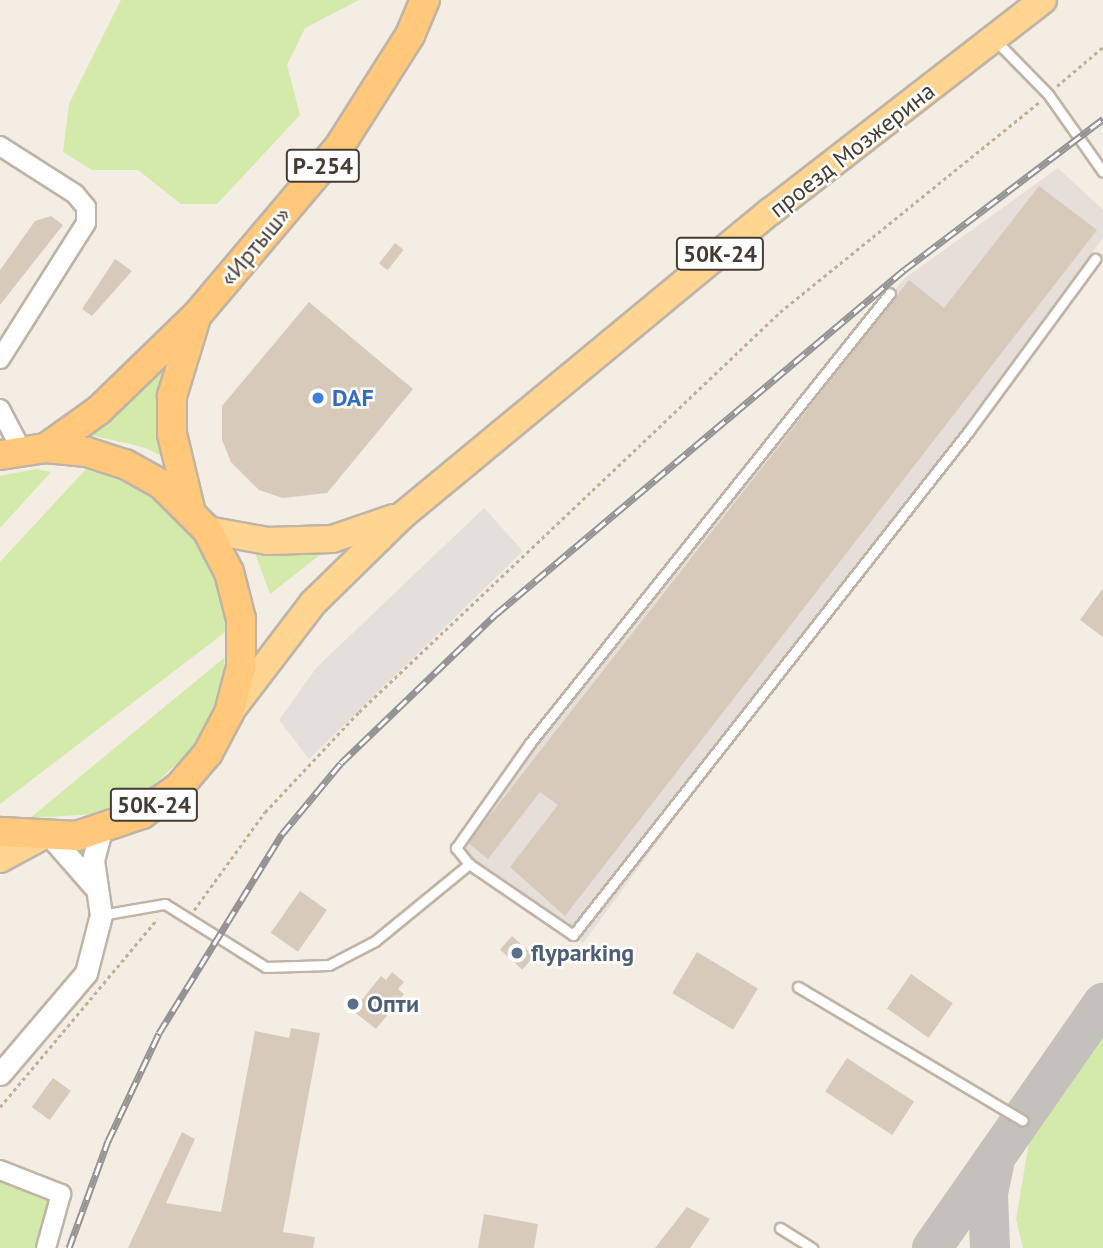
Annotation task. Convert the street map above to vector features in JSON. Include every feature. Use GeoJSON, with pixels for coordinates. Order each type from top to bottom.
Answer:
{"type":"FeatureCollection","features":[{"type":"Feature","properties":{"kind":"highway","name":"«Иртыш»"},"geometry":{"type":"LineString","coordinates":[[22,451],[99,410],[197,315],[339,147],[410,35],[425,0]]}},
{"type":"Feature","properties":{"kind":"highway"},"geometry":{"type":"LineString","coordinates":[[197,315],[172,396],[172,434],[199,520],[229,572],[241,619],[241,667],[229,713]]}},
{"type":"Feature","properties":{"kind":"highway"},"geometry":{"type":"LineString","coordinates":[[22,451],[87,452],[125,464],[161,484],[199,520]]}},
{"type":"Feature","properties":{"kind":"highway","name":"50К-24"},"geometry":{"type":"LineString","coordinates":[[46,838],[101,831],[142,814],[179,787],[208,753],[229,713]]}},
{"type":"Feature","properties":{"kind":"highway"},"geometry":{"type":"LineString","coordinates":[[0,832],[46,838]]}},
{"type":"Feature","properties":{"kind":"main road","name":"проезд Мозжерина"},"geometry":{"type":"LineString","coordinates":[[229,713],[313,603],[402,515],[771,211],[995,40],[1043,0]]}},
{"type":"Feature","properties":{"kind":"main road","name":"проезд Мозжерина"},"geometry":{"type":"LineString","coordinates":[[199,520],[268,541],[332,539],[402,515]]}},
{"type":"Feature","properties":{"kind":"main road","name":"50К-24"},"geometry":{"type":"LineString","coordinates":[[0,859],[46,838]]}},
{"type":"Feature","properties":{"kind":"street"},"geometry":{"type":"LineString","coordinates":[[0,146],[75,194],[86,207],[86,223],[0,359]]}},
{"type":"Feature","properties":{"kind":"street"},"geometry":{"type":"LineString","coordinates":[[0,409],[22,451]]}},
{"type":"Feature","properties":{"kind":"street"},"geometry":{"type":"LineString","coordinates":[[0,1074],[86,973],[101,915],[93,860],[101,831]]}},
{"type":"Feature","properties":{"kind":"street"},"geometry":{"type":"LineString","coordinates":[[46,838],[96,888]]}},
{"type":"Feature","properties":{"kind":"street"},"geometry":{"type":"LineString","coordinates":[[0,1170],[61,1194],[46,1248]]}},
{"type":"Feature","properties":{"kind":"lane"},"geometry":{"type":"LineString","coordinates":[[995,40],[1048,94],[1103,173]]}},
{"type":"Feature","properties":{"kind":"lane"},"geometry":{"type":"LineString","coordinates":[[890,293],[530,743],[456,848],[469,864],[573,935],[968,432],[1095,259]]}},
{"type":"Feature","properties":{"kind":"lane"},"geometry":{"type":"LineString","coordinates":[[101,915],[165,904],[266,967],[329,965],[375,942],[469,864]]}},
{"type":"Feature","properties":{"kind":"lane"},"geometry":{"type":"LineString","coordinates":[[798,987],[1022,1120]]}},
{"type":"Feature","properties":{"kind":"lane"},"geometry":{"type":"LineString","coordinates":[[780,1228],[813,1248]]}},
{"type":"Feature","properties":{"kind":"path"},"geometry":{"type":"LineString","coordinates":[[0,1107],[157,918],[190,918],[265,812],[359,712],[780,312],[1103,47]]}},
{"type":"Feature","properties":{"kind":"shaded area"},"geometry":{"type":"Polygon","coordinates":[[[1058,168],[1103,210],[1103,238],[583,943],[451,844],[648,589],[904,279],[1058,168]]]}},
{"type":"Feature","properties":{"kind":"shaded area"},"geometry":{"type":"Polygon","coordinates":[[[484,508],[523,551],[309,759],[279,720],[317,667],[484,508]]]}},
{"type":"Feature","properties":{"kind":"green space"},"geometry":{"type":"Polygon","coordinates":[[[121,0],[359,0],[305,28],[287,65],[300,115],[217,204],[181,204],[138,170],[92,170],[63,152],[69,104],[121,0]]]}},
{"type":"Feature","properties":{"kind":"green space"},"geometry":{"type":"Polygon","coordinates":[[[172,363],[168,459],[143,447],[90,435],[172,363]]]}},
{"type":"Feature","properties":{"kind":"green space"},"geometry":{"type":"Polygon","coordinates":[[[87,468],[140,488],[183,524],[213,571],[228,630],[0,804],[0,562],[87,468]]]}},
{"type":"Feature","properties":{"kind":"green space"},"geometry":{"type":"Polygon","coordinates":[[[36,469],[51,472],[0,528],[0,476],[36,469]]]}},
{"type":"Feature","properties":{"kind":"green space"},"geometry":{"type":"Polygon","coordinates":[[[253,548],[274,553],[325,551],[270,594],[253,548]]]}},
{"type":"Feature","properties":{"kind":"green space"},"geometry":{"type":"Polygon","coordinates":[[[225,657],[221,691],[195,746],[151,788],[96,814],[30,818],[225,657]]]}},
{"type":"Feature","properties":{"kind":"green space"},"geometry":{"type":"Polygon","coordinates":[[[1103,1028],[1103,1248],[1023,1248],[1016,1219],[1031,1131],[1103,1028]]]}},
{"type":"Feature","properties":{"kind":"green space"},"geometry":{"type":"Polygon","coordinates":[[[0,1175],[54,1197],[39,1248],[0,1248],[0,1175]]]}},
{"type":"Feature","properties":{"kind":"building"},"geometry":{"type":"Polygon","coordinates":[[[1039,186],[1097,230],[565,916],[510,867],[558,805],[540,792],[488,859],[468,843],[909,280],[944,308],[1039,186]]]}},
{"type":"Feature","properties":{"kind":"building"},"geometry":{"type":"Polygon","coordinates":[[[51,216],[63,225],[0,305],[0,270],[35,221],[51,216]]]}},
{"type":"Feature","properties":{"kind":"building"},"geometry":{"type":"Polygon","coordinates":[[[395,243],[404,250],[388,270],[379,263],[395,243]]]}},
{"type":"Feature","properties":{"kind":"building"},"geometry":{"type":"Polygon","coordinates":[[[115,259],[132,271],[92,316],[82,309],[115,259]]]}},
{"type":"Feature","properties":{"kind":"building","name":"DAF"},"geometry":{"type":"Polygon","coordinates":[[[309,302],[413,389],[327,493],[283,498],[259,490],[231,462],[222,440],[222,406],[309,302]]]}},
{"type":"Feature","properties":{"kind":"building"},"geometry":{"type":"Polygon","coordinates":[[[1103,588],[1103,637],[1080,620],[1103,588]]]}},
{"type":"Feature","properties":{"kind":"building"},"geometry":{"type":"Polygon","coordinates":[[[300,891],[327,910],[298,952],[271,933],[300,891]]]}},
{"type":"Feature","properties":{"kind":"building"},"geometry":{"type":"Polygon","coordinates":[[[512,936],[534,956],[522,969],[500,949],[512,936]]]}},
{"type":"Feature","properties":{"kind":"building"},"geometry":{"type":"Polygon","coordinates":[[[697,952],[758,989],[733,1030],[672,993],[697,952]]]}},
{"type":"Feature","properties":{"kind":"building"},"geometry":{"type":"Polygon","coordinates":[[[392,972],[404,982],[398,989],[404,994],[376,1029],[353,1011],[381,976],[386,980],[392,972]]]}},
{"type":"Feature","properties":{"kind":"building"},"geometry":{"type":"Polygon","coordinates":[[[911,974],[953,1003],[929,1038],[887,1008],[911,974]]]}},
{"type":"Feature","properties":{"kind":"building"},"geometry":{"type":"Polygon","coordinates":[[[291,1028],[320,1033],[283,1232],[315,1237],[313,1248],[128,1248],[182,1132],[195,1139],[166,1203],[221,1212],[255,1031],[289,1038],[291,1028]]]}},
{"type":"Feature","properties":{"kind":"building"},"geometry":{"type":"Polygon","coordinates":[[[847,1058],[914,1102],[892,1135],[825,1092],[847,1058]]]}},
{"type":"Feature","properties":{"kind":"building"},"geometry":{"type":"Polygon","coordinates":[[[53,1078],[71,1091],[50,1120],[32,1107],[53,1078]]]}},
{"type":"Feature","properties":{"kind":"building"},"geometry":{"type":"Polygon","coordinates":[[[687,1207],[710,1219],[690,1248],[655,1248],[687,1207]]]}},
{"type":"Feature","properties":{"kind":"building"},"geometry":{"type":"Polygon","coordinates":[[[484,1214],[538,1224],[534,1248],[478,1248],[484,1214]]]}},
{"type":"Feature","properties":{"kind":"taxiway"},"geometry":{"type":"LineString","coordinates":[[932,1248],[1103,1003]]}},
{"type":"Feature","properties":{"kind":"taxiway"},"geometry":{"type":"LineString","coordinates":[[990,1248],[988,1193],[994,1164]]}},
{"type":"Feature","properties":{"kind":"railway"},"geometry":{"type":"LineString","coordinates":[[69,1248],[108,1141],[159,1033],[282,834],[341,763],[496,614],[904,270],[1103,119]]}},
{"type":"Feature","properties":{"kind":"place","name":"DAF"},"geometry":{"type":"Point","coordinates":[318,398]}},
{"type":"Feature","properties":{"kind":"place","name":"flyparking"},"geometry":{"type":"Point","coordinates":[517,953]}},
{"type":"Feature","properties":{"kind":"place","name":"Опти"},"geometry":{"type":"Point","coordinates":[353,1004]}}]}
